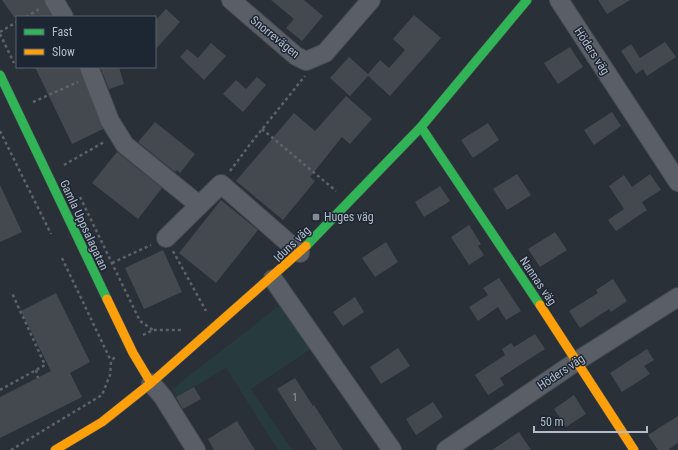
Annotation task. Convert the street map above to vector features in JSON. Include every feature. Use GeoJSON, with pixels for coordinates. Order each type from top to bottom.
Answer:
{"type":"FeatureCollection","features":[{"type":"Feature","properties":{"kind":"street"},"geometry":{"type":"LineString","coordinates":[[54,0],[63,16]]}},
{"type":"Feature","properties":{"kind":"street","name":"Snorrevägen"},"geometry":{"type":"LineString","coordinates":[[231,0],[296,56],[306,62],[325,53],[371,0]]}},
{"type":"Feature","properties":{"kind":"street","name":"Iduns väg"},"geometry":{"type":"LineString","coordinates":[[56,450],[102,422],[151,383],[273,279],[300,253],[421,127],[527,0]]}},
{"type":"Feature","properties":{"kind":"street","name":"Höders väg"},"geometry":{"type":"LineString","coordinates":[[559,0],[678,182]]}},
{"type":"Feature","properties":{"kind":"street"},"geometry":{"type":"LineString","coordinates":[[91,71],[110,121],[125,145],[199,205]]}},
{"type":"Feature","properties":{"kind":"street","name":"Gamla Uppsalagatan"},"geometry":{"type":"LineString","coordinates":[[0,75],[18,108],[86,260],[151,383]]}},
{"type":"Feature","properties":{"kind":"street","name":"Nannas väg"},"geometry":{"type":"LineString","coordinates":[[421,127],[577,361],[634,450]]}},
{"type":"Feature","properties":{"kind":"street"},"geometry":{"type":"LineString","coordinates":[[166,238],[221,184],[300,253]]}},
{"type":"Feature","properties":{"kind":"street"},"geometry":{"type":"LineString","coordinates":[[273,279],[392,450]]}},
{"type":"Feature","properties":{"kind":"street","name":"Höders väg"},"geometry":{"type":"LineString","coordinates":[[446,450],[577,361],[678,297]]}},
{"type":"Feature","properties":{"kind":"street"},"geometry":{"type":"LineString","coordinates":[[151,383],[163,397],[196,450]]}},
{"type":"Feature","properties":{"kind":"path"},"geometry":{"type":"LineString","coordinates":[[0,32],[16,23]]}},
{"type":"Feature","properties":{"kind":"path"},"geometry":{"type":"LineString","coordinates":[[221,184],[262,129],[305,77],[306,62]]}},
{"type":"Feature","properties":{"kind":"path"},"geometry":{"type":"LineString","coordinates":[[33,102],[91,71]]}},
{"type":"Feature","properties":{"kind":"path"},"geometry":{"type":"LineString","coordinates":[[262,129],[337,191],[330,196]]}},
{"type":"Feature","properties":{"kind":"path"},"geometry":{"type":"LineString","coordinates":[[0,131],[51,234]]}},
{"type":"Feature","properties":{"kind":"path"},"geometry":{"type":"LineString","coordinates":[[64,166],[118,134]]}},
{"type":"Feature","properties":{"kind":"path"},"geometry":{"type":"LineString","coordinates":[[112,264],[166,238],[207,312]]}},
{"type":"Feature","properties":{"kind":"path"},"geometry":{"type":"LineString","coordinates":[[11,450],[102,395],[110,375],[111,362],[62,258]]}},
{"type":"Feature","properties":{"kind":"path"},"geometry":{"type":"LineString","coordinates":[[0,390],[45,365],[12,293]]}},
{"type":"Feature","properties":{"kind":"path"},"geometry":{"type":"LineString","coordinates":[[201,317],[213,308]]}},
{"type":"Feature","properties":{"kind":"path"},"geometry":{"type":"LineString","coordinates":[[111,362],[128,342],[153,330],[182,330],[188,326]]}},
{"type":"Feature","properties":{"kind":"path"},"geometry":{"type":"LineString","coordinates":[[36,370],[38,378]]}},
{"type":"Feature","properties":{"kind":"green space"},"geometry":{"type":"Polygon","coordinates":[[[279,306],[311,349],[251,389],[292,450],[278,450],[226,368],[176,397],[172,389],[279,306]]]}},
{"type":"Feature","properties":{"kind":"building"},"geometry":{"type":"Polygon","coordinates":[[[2,0],[44,0],[52,16],[16,16],[14,17],[2,0]]]}},
{"type":"Feature","properties":{"kind":"building"},"geometry":{"type":"Polygon","coordinates":[[[271,0],[304,0],[323,16],[302,41],[286,28],[294,19],[271,0]]]}},
{"type":"Feature","properties":{"kind":"building"},"geometry":{"type":"Polygon","coordinates":[[[598,0],[630,0],[607,14],[598,0]]]}},
{"type":"Feature","properties":{"kind":"building"},"geometry":{"type":"Polygon","coordinates":[[[166,9],[180,22],[156,49],[156,20],[166,9]]]}},
{"type":"Feature","properties":{"kind":"building"},"geometry":{"type":"Polygon","coordinates":[[[414,15],[441,38],[390,96],[368,76],[350,96],[330,78],[349,57],[368,74],[380,60],[389,68],[405,50],[393,39],[414,15]]]}},
{"type":"Feature","properties":{"kind":"building"},"geometry":{"type":"Polygon","coordinates":[[[665,42],[676,57],[647,76],[643,69],[636,74],[621,51],[631,44],[640,58],[665,42]]]}},
{"type":"Feature","properties":{"kind":"building"},"geometry":{"type":"Polygon","coordinates":[[[211,43],[226,56],[204,80],[180,57],[187,49],[198,58],[211,43]]]}},
{"type":"Feature","properties":{"kind":"building"},"geometry":{"type":"Polygon","coordinates":[[[570,47],[583,67],[558,84],[544,63],[570,47]]]}},
{"type":"Feature","properties":{"kind":"building"},"geometry":{"type":"Polygon","coordinates":[[[35,68],[79,68],[103,129],[72,144],[35,68]]]}},
{"type":"Feature","properties":{"kind":"building"},"geometry":{"type":"Polygon","coordinates":[[[100,68],[119,68],[124,84],[109,89],[100,68]]]}},
{"type":"Feature","properties":{"kind":"building"},"geometry":{"type":"Polygon","coordinates":[[[257,77],[266,85],[243,112],[223,94],[236,80],[246,89],[257,77]]]}},
{"type":"Feature","properties":{"kind":"building"},"geometry":{"type":"Polygon","coordinates":[[[346,96],[372,119],[350,144],[342,137],[310,177],[315,181],[283,220],[236,181],[294,113],[315,131],[346,96]]]}},
{"type":"Feature","properties":{"kind":"building"},"geometry":{"type":"Polygon","coordinates":[[[612,112],[621,126],[594,145],[584,130],[612,112]]]}},
{"type":"Feature","properties":{"kind":"building"},"geometry":{"type":"Polygon","coordinates":[[[155,122],[195,154],[180,173],[177,170],[175,172],[138,142],[155,122]]]}},
{"type":"Feature","properties":{"kind":"building"},"geometry":{"type":"Polygon","coordinates":[[[488,123],[499,140],[473,158],[461,140],[488,123]]]}},
{"type":"Feature","properties":{"kind":"building"},"geometry":{"type":"Polygon","coordinates":[[[117,152],[162,188],[138,219],[92,183],[117,152]]]}},
{"type":"Feature","properties":{"kind":"building"},"geometry":{"type":"Polygon","coordinates":[[[517,174],[531,195],[507,210],[493,189],[517,174]]]}},
{"type":"Feature","properties":{"kind":"building"},"geometry":{"type":"Polygon","coordinates":[[[650,174],[661,190],[642,202],[647,210],[616,231],[608,220],[624,209],[609,186],[624,175],[632,187],[650,174]]]}},
{"type":"Feature","properties":{"kind":"building"},"geometry":{"type":"Polygon","coordinates":[[[0,185],[22,232],[0,242],[0,185]]]}},
{"type":"Feature","properties":{"kind":"building"},"geometry":{"type":"Polygon","coordinates":[[[440,186],[450,201],[424,217],[415,202],[440,186]]]}},
{"type":"Feature","properties":{"kind":"building"},"geometry":{"type":"Polygon","coordinates":[[[221,200],[258,230],[216,283],[179,253],[221,200]]]}},
{"type":"Feature","properties":{"kind":"building"},"geometry":{"type":"Polygon","coordinates":[[[469,225],[481,244],[478,246],[484,255],[469,265],[451,237],[469,225]]]}},
{"type":"Feature","properties":{"kind":"building"},"geometry":{"type":"Polygon","coordinates":[[[555,232],[567,250],[540,267],[528,249],[555,232]]]}},
{"type":"Feature","properties":{"kind":"building"},"geometry":{"type":"Polygon","coordinates":[[[386,242],[398,262],[375,277],[362,258],[386,242]]]}},
{"type":"Feature","properties":{"kind":"building"},"geometry":{"type":"Polygon","coordinates":[[[163,250],[182,292],[144,309],[125,268],[163,250]]]}},
{"type":"Feature","properties":{"kind":"building"},"geometry":{"type":"Polygon","coordinates":[[[499,278],[521,311],[506,320],[498,307],[478,321],[469,307],[488,295],[483,288],[499,278]]]}},
{"type":"Feature","properties":{"kind":"building"},"geometry":{"type":"Polygon","coordinates":[[[613,279],[627,301],[611,312],[609,309],[580,328],[569,311],[598,293],[596,290],[613,279]]]}},
{"type":"Feature","properties":{"kind":"building"},"geometry":{"type":"Polygon","coordinates":[[[56,293],[90,362],[70,373],[82,397],[0,438],[0,397],[51,371],[21,311],[56,293]]]}},
{"type":"Feature","properties":{"kind":"building"},"geometry":{"type":"Polygon","coordinates":[[[355,297],[364,312],[343,326],[333,312],[355,297]]]}},
{"type":"Feature","properties":{"kind":"building"},"geometry":{"type":"Polygon","coordinates":[[[535,334],[545,349],[500,378],[504,385],[488,395],[475,375],[505,355],[502,349],[511,343],[514,347],[535,334]]]}},
{"type":"Feature","properties":{"kind":"building"},"geometry":{"type":"Polygon","coordinates":[[[398,348],[410,366],[381,384],[370,367],[398,348]]]}},
{"type":"Feature","properties":{"kind":"building"},"geometry":{"type":"Polygon","coordinates":[[[647,349],[654,360],[644,366],[650,374],[622,392],[610,373],[647,349]]]}},
{"type":"Feature","properties":{"kind":"building"},"geometry":{"type":"Polygon","coordinates":[[[295,378],[343,450],[317,450],[295,417],[277,389],[295,378]]]}},
{"type":"Feature","properties":{"kind":"building"},"geometry":{"type":"Polygon","coordinates":[[[194,387],[201,399],[183,409],[176,397],[194,387]]]}},
{"type":"Feature","properties":{"kind":"building"},"geometry":{"type":"Polygon","coordinates":[[[574,395],[586,414],[566,427],[554,409],[574,395]]]}},
{"type":"Feature","properties":{"kind":"building"},"geometry":{"type":"Polygon","coordinates":[[[433,402],[443,417],[416,435],[406,419],[433,402]]]}},
{"type":"Feature","properties":{"kind":"building"},"geometry":{"type":"Polygon","coordinates":[[[678,416],[678,443],[668,450],[658,450],[648,435],[678,416]]]}},
{"type":"Feature","properties":{"kind":"building"},"geometry":{"type":"Polygon","coordinates":[[[237,421],[255,450],[214,450],[208,439],[237,421]]]}},
{"type":"Feature","properties":{"kind":"building"},"geometry":{"type":"Polygon","coordinates":[[[519,432],[531,450],[492,450],[519,432]]]}},
{"type":"Feature","properties":{"kind":"traffic: fast"},"geometry":{"type":"LineString","coordinates":[[306,246],[421,127],[527,0]]}},
{"type":"Feature","properties":{"kind":"traffic: fast"},"geometry":{"type":"LineString","coordinates":[[0,75],[107,299]]}},
{"type":"Feature","properties":{"kind":"traffic: fast"},"geometry":{"type":"LineString","coordinates":[[421,127],[540,305]]}},
{"type":"Feature","properties":{"kind":"traffic: slow"},"geometry":{"type":"LineString","coordinates":[[55,450],[102,422],[151,383],[306,246]]}},
{"type":"Feature","properties":{"kind":"traffic: slow"},"geometry":{"type":"LineString","coordinates":[[107,299],[133,353],[151,383]]}},
{"type":"Feature","properties":{"kind":"traffic: slow"},"geometry":{"type":"LineString","coordinates":[[540,305],[634,450]]}},
{"type":"Feature","properties":{"kind":"place","name":"Huges väg"},"geometry":{"type":"Point","coordinates":[316,217]}}]}
